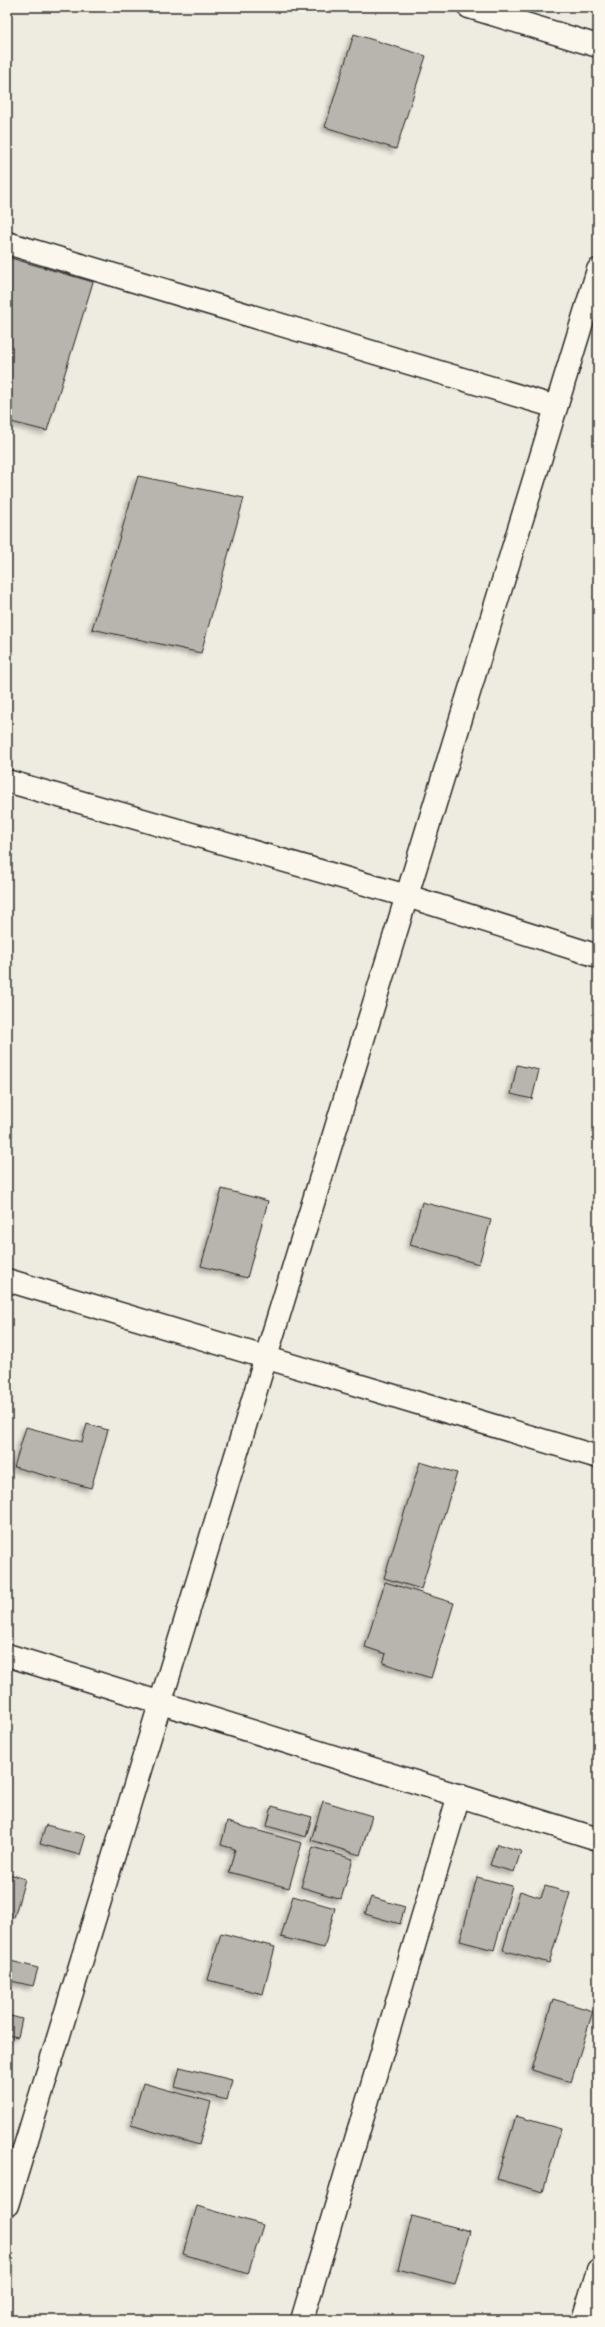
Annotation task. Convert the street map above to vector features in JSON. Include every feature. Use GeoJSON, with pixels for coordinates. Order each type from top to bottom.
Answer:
{"type":"FeatureCollection","features":[{"type":"Feature","properties":{"kind":"street"},"geometry":{"type":"LineString","coordinates":[[469,7],[598,46]]}},
{"type":"Feature","properties":{"kind":"street"},"geometry":{"type":"LineString","coordinates":[[7,243],[556,407]]}},
{"type":"Feature","properties":{"kind":"street"},"geometry":{"type":"LineString","coordinates":[[7,2205],[598,270]]}},
{"type":"Feature","properties":{"kind":"street"},"geometry":{"type":"LineString","coordinates":[[7,781],[407,896],[598,956]]}},
{"type":"Feature","properties":{"kind":"street"},"geometry":{"type":"LineString","coordinates":[[7,1280],[598,1457]]}},
{"type":"Feature","properties":{"kind":"street"},"geometry":{"type":"LineString","coordinates":[[7,1655],[598,1838]]}},
{"type":"Feature","properties":{"kind":"street"},"geometry":{"type":"LineString","coordinates":[[302,2320],[459,1795]]}},
{"type":"Feature","properties":{"kind":"street"},"geometry":{"type":"LineString","coordinates":[[583,2320],[598,2270]]}},
{"type":"Feature","properties":{"kind":"building"},"geometry":{"type":"Polygon","coordinates":[[[354,34],[426,56],[396,149],[325,127],[354,34]]]}},
{"type":"Feature","properties":{"kind":"building"},"geometry":{"type":"Polygon","coordinates":[[[7,257],[93,282],[47,431],[7,421],[7,257]]]}},
{"type":"Feature","properties":{"kind":"building"},"geometry":{"type":"Polygon","coordinates":[[[138,476],[244,498],[201,653],[92,629],[138,476]]]}},
{"type":"Feature","properties":{"kind":"building"},"geometry":{"type":"Polygon","coordinates":[[[517,1065],[539,1070],[532,1099],[511,1094],[517,1065]]]}},
{"type":"Feature","properties":{"kind":"building"},"geometry":{"type":"Polygon","coordinates":[[[222,1189],[268,1201],[247,1278],[201,1266],[222,1189]]]}},
{"type":"Feature","properties":{"kind":"building"},"geometry":{"type":"Polygon","coordinates":[[[422,1202],[491,1220],[479,1264],[410,1245],[422,1202]]]}},
{"type":"Feature","properties":{"kind":"building"},"geometry":{"type":"Polygon","coordinates":[[[87,1424],[108,1430],[91,1488],[14,1467],[26,1427],[82,1442],[87,1424]]]}},
{"type":"Feature","properties":{"kind":"building"},"geometry":{"type":"Polygon","coordinates":[[[420,1462],[457,1473],[421,1589],[384,1578],[420,1462]]]}},
{"type":"Feature","properties":{"kind":"building"},"geometry":{"type":"Polygon","coordinates":[[[385,1582],[454,1603],[431,1678],[383,1663],[386,1654],[365,1647],[385,1582]]]}},
{"type":"Feature","properties":{"kind":"building"},"geometry":{"type":"Polygon","coordinates":[[[323,1801],[372,1816],[360,1855],[311,1840],[323,1801]]]}},
{"type":"Feature","properties":{"kind":"building"},"geometry":{"type":"Polygon","coordinates":[[[272,1806],[312,1817],[306,1837],[267,1826],[272,1806]]]}},
{"type":"Feature","properties":{"kind":"building"},"geometry":{"type":"Polygon","coordinates":[[[227,1822],[302,1843],[289,1888],[229,1872],[235,1849],[221,1845],[227,1822]]]}},
{"type":"Feature","properties":{"kind":"building"},"geometry":{"type":"Polygon","coordinates":[[[46,1825],[86,1835],[80,1855],[40,1844],[46,1825]]]}},
{"type":"Feature","properties":{"kind":"building"},"geometry":{"type":"Polygon","coordinates":[[[497,1844],[521,1851],[514,1872],[490,1865],[497,1844]]]}},
{"type":"Feature","properties":{"kind":"building"},"geometry":{"type":"Polygon","coordinates":[[[313,1847],[353,1859],[341,1899],[301,1887],[313,1847]]]}},
{"type":"Feature","properties":{"kind":"building"},"geometry":{"type":"Polygon","coordinates":[[[7,1873],[25,1879],[14,1918],[7,1916],[7,1873]]]}},
{"type":"Feature","properties":{"kind":"building"},"geometry":{"type":"Polygon","coordinates":[[[477,1877],[512,1886],[494,1950],[460,1941],[477,1877]]]}},
{"type":"Feature","properties":{"kind":"building"},"geometry":{"type":"Polygon","coordinates":[[[545,1886],[570,1893],[549,1963],[503,1950],[520,1891],[541,1898],[545,1886]]]}},
{"type":"Feature","properties":{"kind":"building"},"geometry":{"type":"Polygon","coordinates":[[[293,1896],[335,1908],[324,1948],[281,1937],[293,1896]]]}},
{"type":"Feature","properties":{"kind":"building"},"geometry":{"type":"Polygon","coordinates":[[[371,1897],[405,1907],[400,1924],[365,1914],[371,1897]]]}},
{"type":"Feature","properties":{"kind":"building"},"geometry":{"type":"Polygon","coordinates":[[[221,1933],[275,1947],[263,1994],[208,1980],[221,1933]]]}},
{"type":"Feature","properties":{"kind":"building"},"geometry":{"type":"Polygon","coordinates":[[[7,1960],[38,1968],[33,1986],[7,1980],[7,1960]]]}},
{"type":"Feature","properties":{"kind":"building"},"geometry":{"type":"Polygon","coordinates":[[[553,1999],[593,2011],[571,2082],[532,2070],[553,1999]]]}},
{"type":"Feature","properties":{"kind":"building"},"geometry":{"type":"Polygon","coordinates":[[[7,2015],[22,2019],[18,2037],[7,2035],[7,2015]]]}},
{"type":"Feature","properties":{"kind":"building"},"geometry":{"type":"Polygon","coordinates":[[[180,2067],[232,2080],[227,2100],[175,2087],[180,2067]]]}},
{"type":"Feature","properties":{"kind":"building"},"geometry":{"type":"Polygon","coordinates":[[[143,2083],[211,2102],[199,2145],[131,2125],[143,2083]]]}},
{"type":"Feature","properties":{"kind":"building"},"geometry":{"type":"Polygon","coordinates":[[[516,2116],[561,2129],[543,2192],[497,2179],[516,2116]]]}},
{"type":"Feature","properties":{"kind":"building"},"geometry":{"type":"Polygon","coordinates":[[[197,2206],[263,2225],[248,2274],[183,2254],[197,2206]]]}},
{"type":"Feature","properties":{"kind":"building"},"geometry":{"type":"Polygon","coordinates":[[[412,2216],[470,2231],[455,2284],[398,2269],[412,2216]]]}},
{"type":"Feature","properties":{"kind":"building"},"geometry":{"type":"Polygon","coordinates":[[[170,2315],[184,2320],[168,2320],[170,2315]]]}}]}
